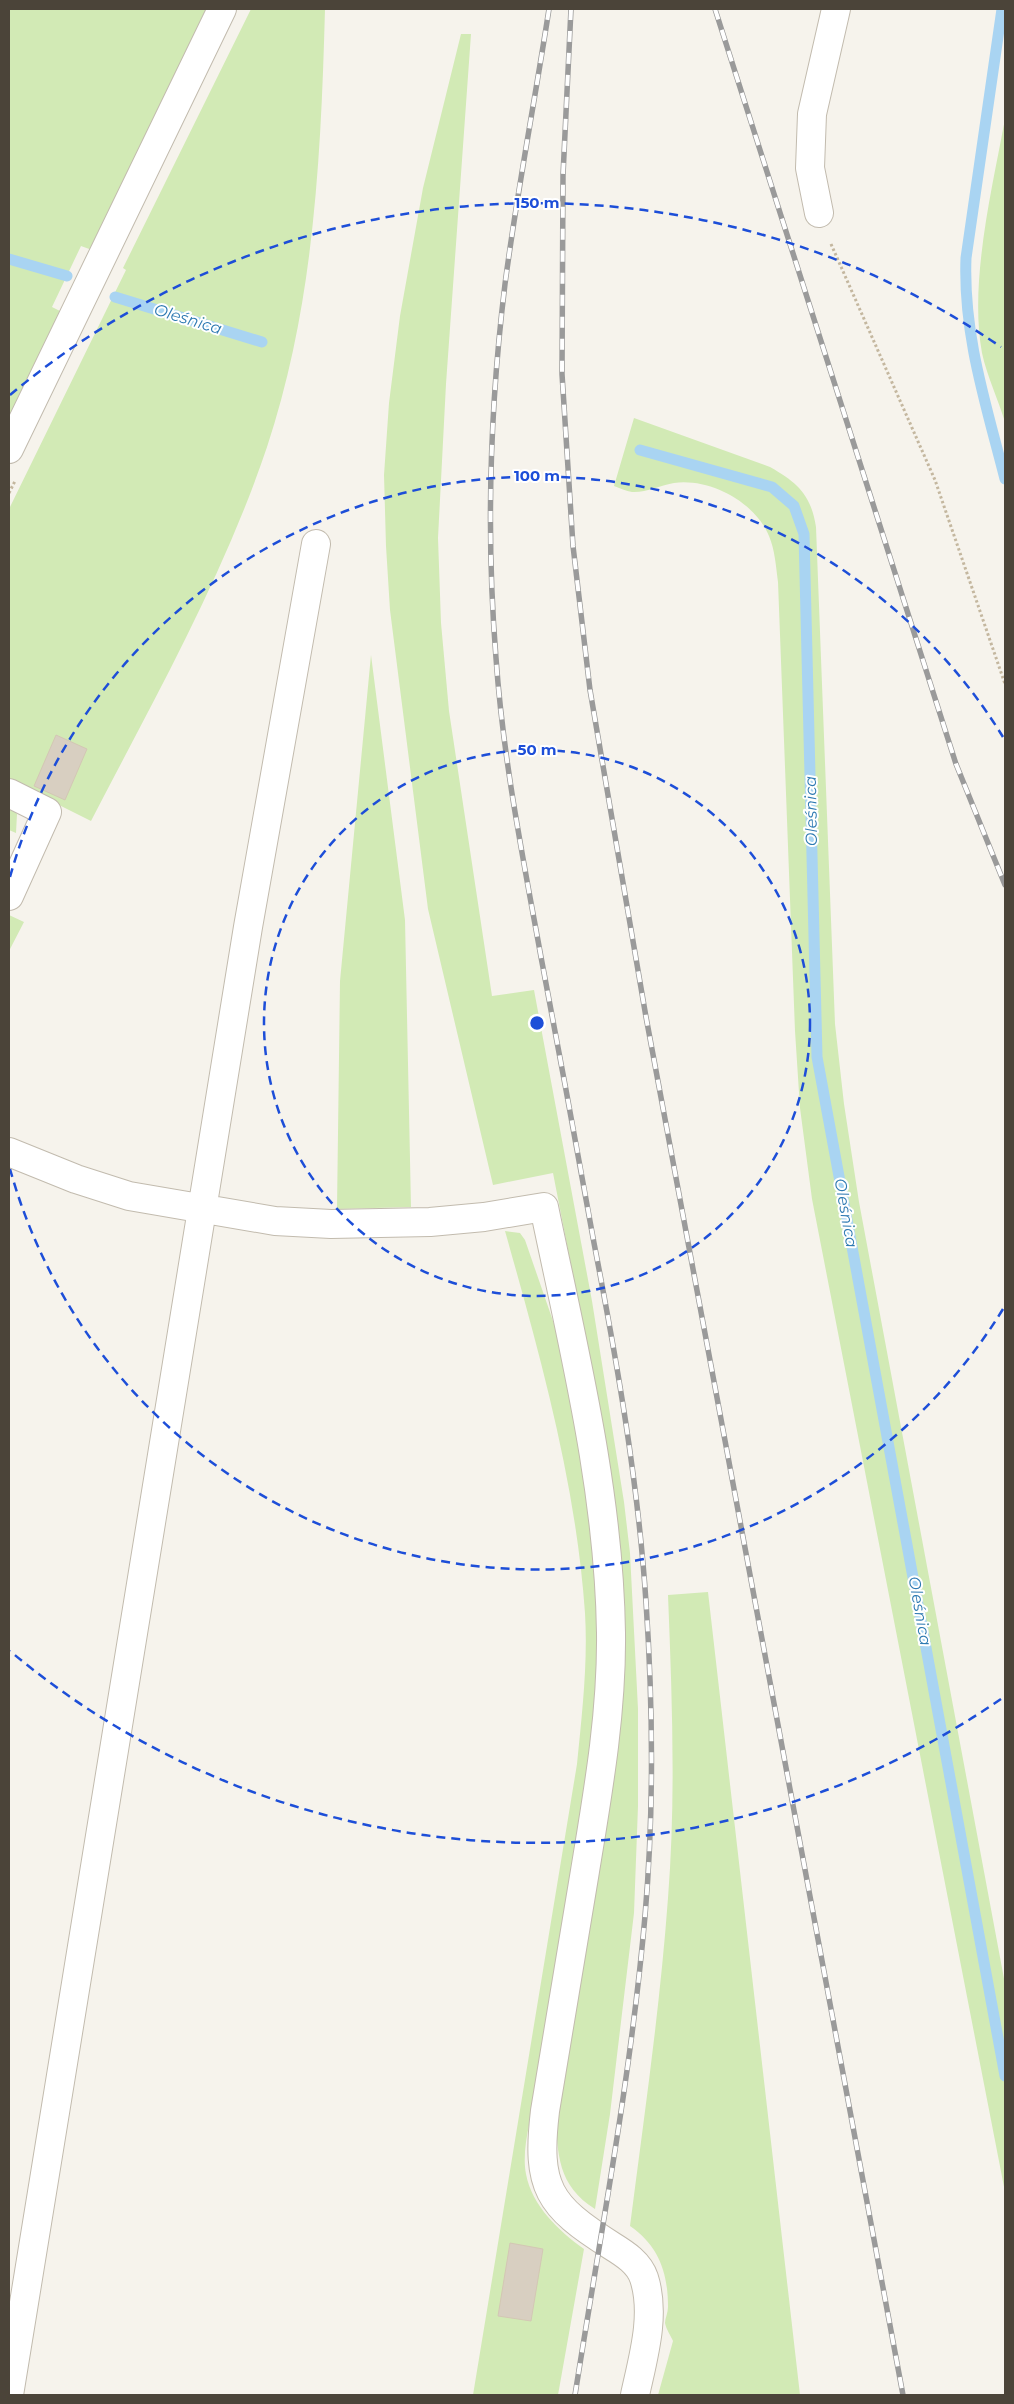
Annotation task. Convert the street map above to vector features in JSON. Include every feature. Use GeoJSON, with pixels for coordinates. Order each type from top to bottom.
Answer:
{"type":"FeatureCollection","features":[{"type":"Feature","properties":{"kind":"lane"},"geometry":{"type":"LineString","coordinates":[[9,449],[222,9]]}},
{"type":"Feature","properties":{"kind":"lane"},"geometry":{"type":"LineString","coordinates":[[818,213],[810,168],[812,114],[836,9]]}},
{"type":"Feature","properties":{"kind":"lane"},"geometry":{"type":"LineString","coordinates":[[9,2395],[248,927],[316,544]]}},
{"type":"Feature","properties":{"kind":"lane"},"geometry":{"type":"LineString","coordinates":[[9,793],[47,812],[9,896]]}},
{"type":"Feature","properties":{"kind":"lane"},"geometry":{"type":"LineString","coordinates":[[9,1152],[76,1179],[129,1196],[275,1221],[330,1224],[430,1222],[484,1217],[544,1207],[600,1492],[609,1584],[611,1634],[610,1682],[601,1776],[545,2111],[542,2157],[548,2188],[562,2206],[587,2228],[635,2263],[644,2277],[648,2322],[635,2395]]}},
{"type":"Feature","properties":{"kind":"path"},"geometry":{"type":"LineString","coordinates":[[818,213],[841,270],[934,480],[1005,684]]}},
{"type":"Feature","properties":{"kind":"green space"},"geometry":{"type":"Polygon","coordinates":[[[9,9],[206,9],[92,250],[81,246],[52,307],[62,312],[9,419],[9,9]]]}},
{"type":"Feature","properties":{"kind":"green space"},"geometry":{"type":"Polygon","coordinates":[[[251,9],[325,9],[321,120],[312,230],[305,285],[295,339],[283,393],[267,447],[230,544],[163,684],[91,821],[9,780],[9,509],[126,270],[123,268],[251,9]]]}},
{"type":"Feature","properties":{"kind":"green space"},"geometry":{"type":"Polygon","coordinates":[[[461,34],[471,34],[446,384],[438,538],[441,623],[449,711],[492,996],[534,990],[592,1301],[624,1502],[630,1553],[638,1709],[638,1806],[634,1913],[610,2114],[595,2209],[573,2190],[562,2168],[557,2142],[556,2114],[606,1803],[594,1402],[575,1286],[553,1173],[493,1185],[428,909],[390,610],[386,546],[384,475],[389,403],[400,316],[423,188],[461,34]]]}},
{"type":"Feature","properties":{"kind":"green space"},"geometry":{"type":"Polygon","coordinates":[[[1005,119],[1005,422],[982,353],[978,297],[984,236],[1005,119]]]}},
{"type":"Feature","properties":{"kind":"green space"},"geometry":{"type":"Polygon","coordinates":[[[634,418],[770,467],[802,491],[811,506],[814,516],[816,527],[835,1024],[844,1104],[859,1202],[1005,1984],[1005,2192],[812,1199],[800,1108],[795,1031],[778,582],[774,553],[769,536],[753,513],[730,495],[716,489],[688,482],[632,492],[614,486],[634,418]]]}},
{"type":"Feature","properties":{"kind":"green space"},"geometry":{"type":"Polygon","coordinates":[[[371,655],[405,920],[411,1207],[337,1209],[340,981],[371,655]]]}},
{"type":"Feature","properties":{"kind":"green space"},"geometry":{"type":"Polygon","coordinates":[[[9,801],[17,814],[16,833],[9,830],[9,801]]]}},
{"type":"Feature","properties":{"kind":"green space"},"geometry":{"type":"Polygon","coordinates":[[[9,915],[24,922],[9,951],[9,915]]]}},
{"type":"Feature","properties":{"kind":"green space"},"geometry":{"type":"Polygon","coordinates":[[[505,1231],[520,1233],[525,1240],[562,1347],[582,1443],[599,1574],[599,1707],[525,2154],[529,2186],[540,2207],[556,2226],[584,2249],[558,2395],[473,2395],[577,1764],[586,1651],[585,1613],[580,1564],[565,1468],[543,1372],[505,1231]]]}},
{"type":"Feature","properties":{"kind":"green space"},"geometry":{"type":"Polygon","coordinates":[[[708,1592],[800,2395],[658,2395],[673,2341],[665,2323],[668,2295],[664,2272],[655,2251],[630,2226],[665,1939],[670,1860],[672,1746],[668,1595],[708,1592]]]}},
{"type":"Feature","properties":{"kind":"building"},"geometry":{"type":"Polygon","coordinates":[[[56,735],[87,749],[65,800],[34,786],[56,735]]]}},
{"type":"Feature","properties":{"kind":"building"},"geometry":{"type":"Polygon","coordinates":[[[510,2243],[543,2249],[531,2321],[498,2316],[510,2243]]]}},
{"type":"Feature","properties":{"kind":"waterway"},"geometry":{"type":"LineString","coordinates":[[1002,9],[966,258],[966,287],[968,314],[977,369],[1005,479]]}},
{"type":"Feature","properties":{"kind":"waterway","name":"Oleśnica"},"geometry":{"type":"LineString","coordinates":[[9,259],[67,276]]}},
{"type":"Feature","properties":{"kind":"waterway","name":"Oleśnica"},"geometry":{"type":"LineString","coordinates":[[115,297],[262,342]]}},
{"type":"Feature","properties":{"kind":"waterway","name":"Oleśnica"},"geometry":{"type":"LineString","coordinates":[[640,450],[772,487],[794,506],[804,534],[817,1057],[1005,2076]]}},
{"type":"Feature","properties":{"kind":"railway"},"geometry":{"type":"LineString","coordinates":[[549,9],[515,215],[500,330],[491,471],[490,518],[493,611],[499,696],[514,808],[626,1422],[638,1512],[646,1602],[651,1720],[650,1838],[639,1976],[614,2156],[575,2395]]}},
{"type":"Feature","properties":{"kind":"railway"},"geometry":{"type":"LineString","coordinates":[[571,9],[563,175],[562,374],[573,546],[590,690],[646,1017],[903,2395]]}},
{"type":"Feature","properties":{"kind":"railway"},"geometry":{"type":"LineString","coordinates":[[715,9],[956,764],[1005,885]]}}]}
